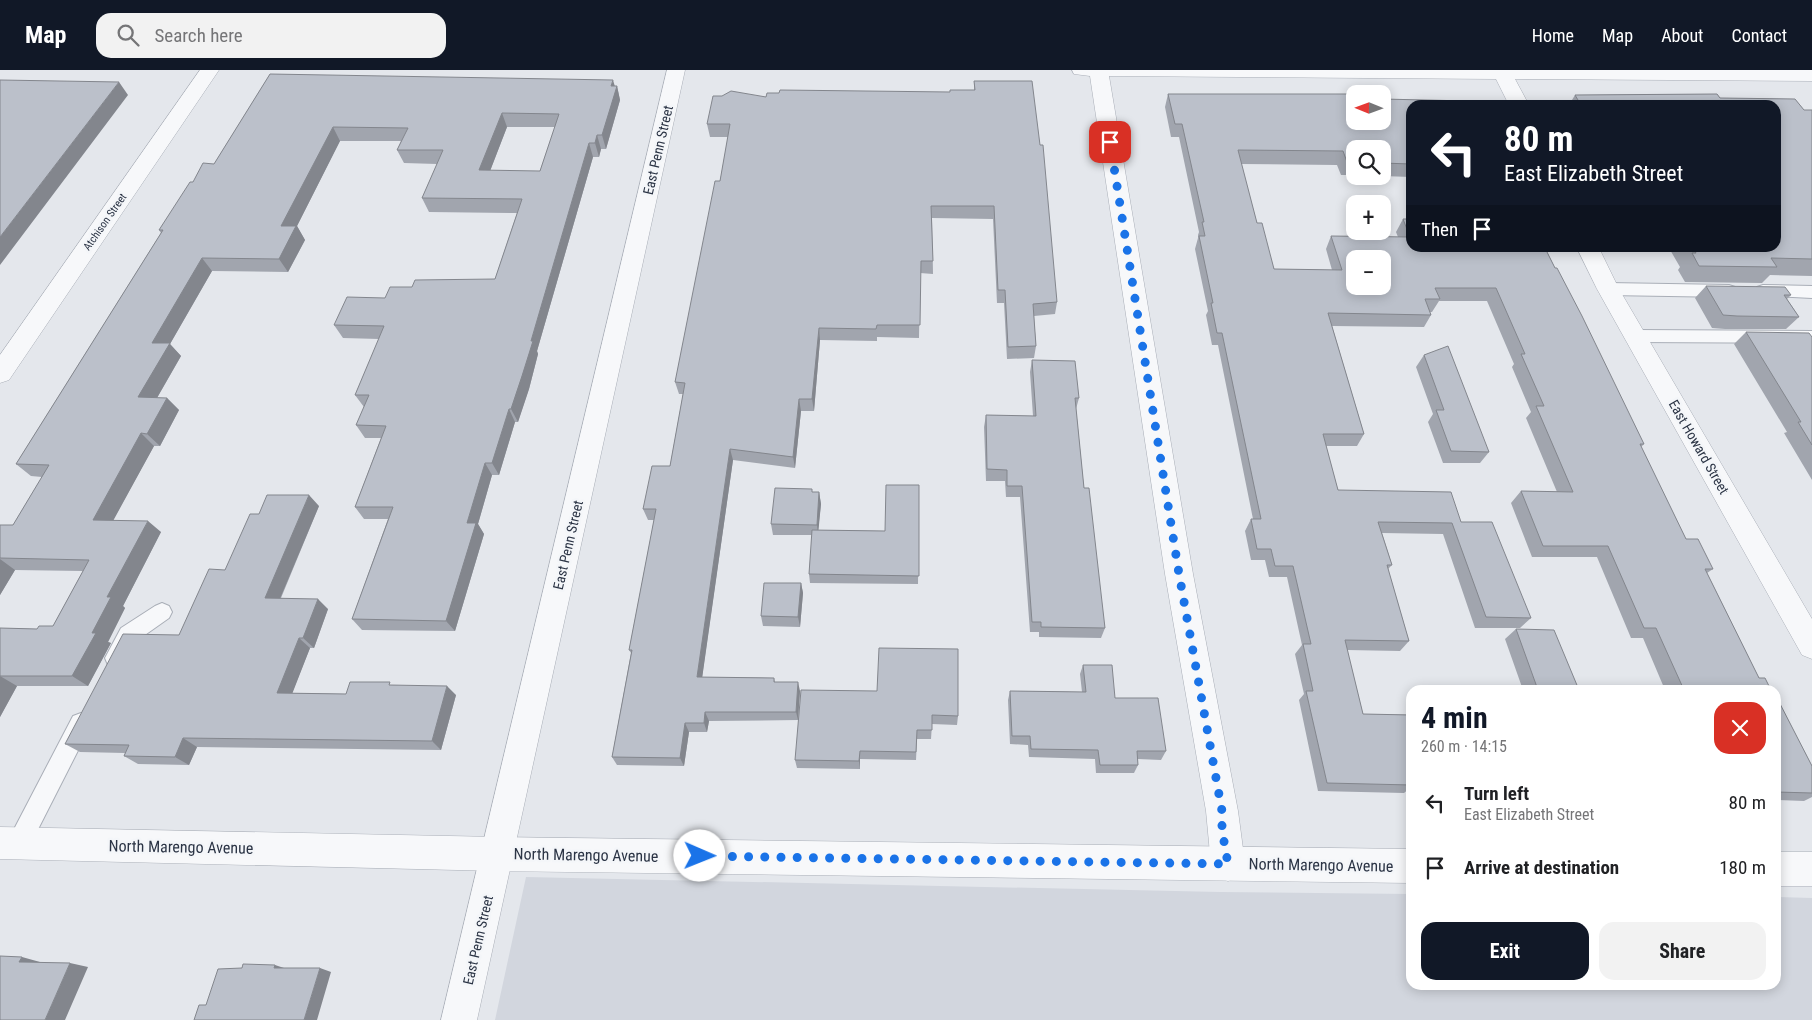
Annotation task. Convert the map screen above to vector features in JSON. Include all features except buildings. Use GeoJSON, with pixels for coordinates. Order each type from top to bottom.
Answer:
{"type":"FeatureCollection","features":[{"type":"Feature","properties":{"kind":"street","name":"Atchison Street"},"geometry":{"type":"LineString","coordinates":[[0,374],[210,70]]}},
{"type":"Feature","properties":{"kind":"street","name":"East Penn Street"},"geometry":{"type":"LineString","coordinates":[[459,1020],[676,70]]}},
{"type":"Feature","properties":{"kind":"street"},"geometry":{"type":"LineString","coordinates":[[1081,70],[1812,76]]}},
{"type":"Feature","properties":{"kind":"street"},"geometry":{"type":"LineString","coordinates":[[1099,70],[1176,554],[1222,811],[1222,830],[1228,864]]}},
{"type":"Feature","properties":{"kind":"street"},"geometry":{"type":"LineString","coordinates":[[1502,72],[1516,100]]}},
{"type":"Feature","properties":{"kind":"street","name":"East Howard Street"},"geometry":{"type":"LineString","coordinates":[[1590,252],[1635,336],[1812,646]]}},
{"type":"Feature","properties":{"kind":"street","name":"North Marengo Avenue"},"geometry":{"type":"LineString","coordinates":[[9,843],[498,854],[1406,866]]}},
{"type":"Feature","properties":{"kind":"street"},"geometry":{"type":"LineString","coordinates":[[1781,869],[1812,869]]}},
{"type":"Feature","properties":{"kind":"lane"},"geometry":{"type":"LineString","coordinates":[[1608,288],[1812,292]]}},
{"type":"Feature","properties":{"kind":"lane"},"geometry":{"type":"LineString","coordinates":[[1635,336],[1812,337]]}},
{"type":"Feature","properties":{"kind":"lane"},"geometry":{"type":"LineString","coordinates":[[106,676],[128,635],[162,612]]}},
{"type":"Feature","properties":{"kind":"lane"},"geometry":{"type":"LineString","coordinates":[[9,843],[54,778],[88,709]]}},
{"type":"Feature","properties":{"kind":"shaded area"},"geometry":{"type":"Polygon","coordinates":[[[526,877],[1220,892],[1406,894],[1406,990],[1781,990],[1781,897],[1812,898],[1812,1020],[495,1020],[526,877]]]}},
{"type":"Feature","properties":{"kind":"route"},"geometry":{"type":"LineString","coordinates":[[700,856],[1228,864],[1222,830],[1222,811],[1179,574],[1110,142]]}}]}
